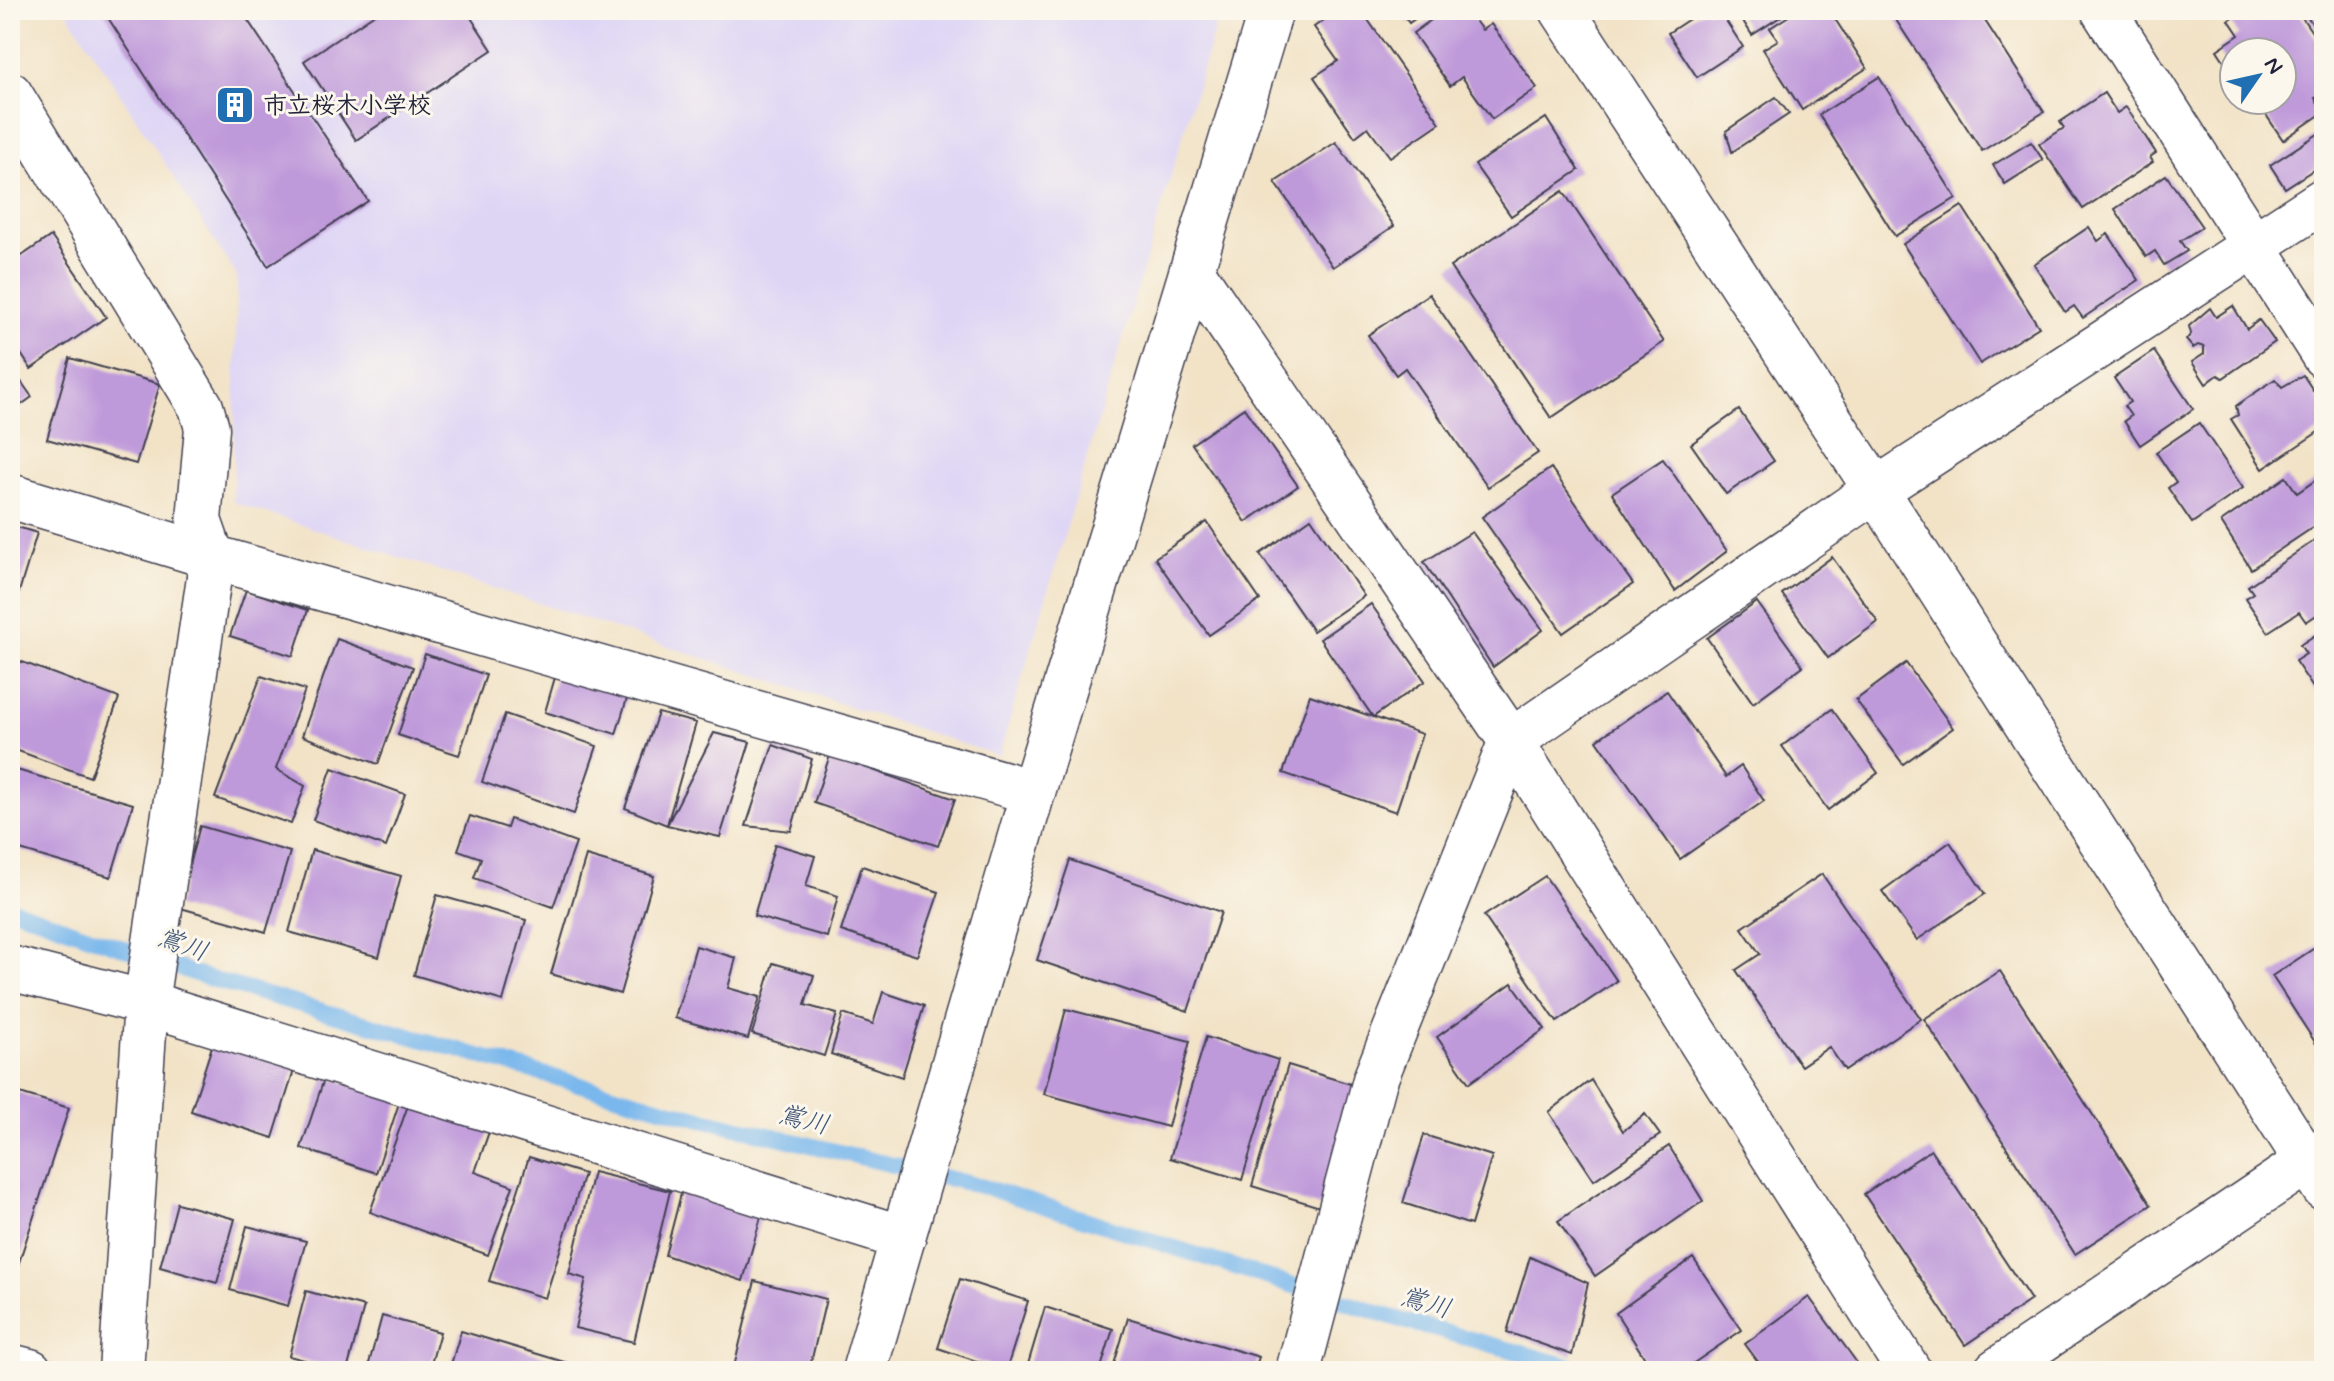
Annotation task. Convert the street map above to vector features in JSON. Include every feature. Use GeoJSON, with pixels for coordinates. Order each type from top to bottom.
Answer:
{"type":"FeatureCollection","features":[{"type":"Feature","properties":{"kind":"street"},"geometry":{"type":"LineString","coordinates":[[864,1371],[1033,792],[1271,10]]}},
{"type":"Feature","properties":{"kind":"street"},"geometry":{"type":"LineString","coordinates":[[1562,10],[2318,1166],[1996,1371]]}},
{"type":"Feature","properties":{"kind":"street"},"geometry":{"type":"LineString","coordinates":[[2103,10],[2324,356]]}},
{"type":"Feature","properties":{"kind":"street"},"geometry":{"type":"LineString","coordinates":[[10,94],[201,407],[207,428],[199,520],[212,557],[146,1003],[121,1371]]}},
{"type":"Feature","properties":{"kind":"street"},"geometry":{"type":"LineString","coordinates":[[1298,1371],[1375,1080],[1511,741],[1876,490],[2324,200]]}},
{"type":"Feature","properties":{"kind":"street"},"geometry":{"type":"LineString","coordinates":[[1193,272],[1511,741],[1909,1371]]}},
{"type":"Feature","properties":{"kind":"street"},"geometry":{"type":"LineString","coordinates":[[10,496],[212,557],[1033,792]]}},
{"type":"Feature","properties":{"kind":"street"},"geometry":{"type":"LineString","coordinates":[[10,968],[146,1003],[903,1238]]}},
{"type":"Feature","properties":{"kind":"street"},"geometry":{"type":"LineString","coordinates":[[10,1366],[30,1371]]}},
{"type":"Feature","properties":{"kind":"shaded area"},"geometry":{"type":"Polygon","coordinates":[[[66,10],[1220,10],[999,756],[233,502],[237,276],[66,10]]]}},
{"type":"Feature","properties":{"kind":"building","name":"市立桜木小学校"},"geometry":{"type":"Polygon","coordinates":[[[103,10],[241,10],[368,201],[268,266],[103,10]]]}},
{"type":"Feature","properties":{"kind":"building","name":"市立桜木小学校"},"geometry":{"type":"Polygon","coordinates":[[[381,10],[466,10],[492,50],[356,140],[304,61],[381,10]]]}},
{"type":"Feature","properties":{"kind":"building"},"geometry":{"type":"Polygon","coordinates":[[[1338,10],[1361,10],[1440,123],[1390,157],[1368,127],[1355,137],[1314,77],[1338,61],[1314,27],[1338,10]]]}},
{"type":"Feature","properties":{"kind":"building"},"geometry":{"type":"Polygon","coordinates":[[[1400,10],[1427,10],[1409,23],[1400,10]]]}},
{"type":"Feature","properties":{"kind":"building"},"geometry":{"type":"Polygon","coordinates":[[[1445,10],[1467,10],[1482,30],[1491,24],[1537,88],[1492,119],[1462,77],[1450,86],[1413,33],[1445,10]]]}},
{"type":"Feature","properties":{"kind":"building"},"geometry":{"type":"Polygon","coordinates":[[[1703,10],[1719,10],[1743,47],[1697,77],[1668,33],[1703,10]]]}},
{"type":"Feature","properties":{"kind":"building"},"geometry":{"type":"Polygon","coordinates":[[[1736,10],[1791,10],[1752,35],[1736,10]]]}},
{"type":"Feature","properties":{"kind":"building"},"geometry":{"type":"Polygon","coordinates":[[[1798,10],[1829,10],[1867,68],[1802,110],[1763,49],[1778,40],[1770,28],[1798,10]]]}},
{"type":"Feature","properties":{"kind":"building"},"geometry":{"type":"Polygon","coordinates":[[[1911,10],[1978,10],[2044,112],[1982,151],[1896,20],[1911,10]]]}},
{"type":"Feature","properties":{"kind":"building"},"geometry":{"type":"Polygon","coordinates":[[[2244,10],[2297,10],[2324,50],[2324,92],[2315,98],[2324,112],[2283,140],[2267,116],[2298,116],[2298,36],[2238,36],[2229,20],[2244,10]]]}},
{"type":"Feature","properties":{"kind":"building"},"geometry":{"type":"Polygon","coordinates":[[[2303,10],[2324,10],[2324,41],[2303,10]]]}},
{"type":"Feature","properties":{"kind":"building"},"geometry":{"type":"Polygon","coordinates":[[[1879,77],[1956,198],[1895,236],[1819,115],[1879,77]]]}},
{"type":"Feature","properties":{"kind":"building"},"geometry":{"type":"Polygon","coordinates":[[[2104,93],[2117,113],[2126,107],[2156,153],[2150,157],[2153,162],[2083,209],[2039,144],[2064,128],[2060,122],[2104,93]]]}},
{"type":"Feature","properties":{"kind":"building"},"geometry":{"type":"Polygon","coordinates":[[[1776,97],[1789,114],[1732,152],[1726,131],[1776,97]]]}},
{"type":"Feature","properties":{"kind":"building"},"geometry":{"type":"Polygon","coordinates":[[[1546,118],[1579,170],[1511,216],[1475,165],[1546,118]]]}},
{"type":"Feature","properties":{"kind":"building"},"geometry":{"type":"Polygon","coordinates":[[[2324,130],[2324,163],[2285,188],[2270,165],[2324,130]]]}},
{"type":"Feature","properties":{"kind":"building"},"geometry":{"type":"Polygon","coordinates":[[[1336,142],[1394,226],[1333,267],[1275,182],[1336,142]]]}},
{"type":"Feature","properties":{"kind":"building"},"geometry":{"type":"Polygon","coordinates":[[[2031,142],[2043,160],[2005,184],[1993,165],[2031,142]]]}},
{"type":"Feature","properties":{"kind":"building"},"geometry":{"type":"Polygon","coordinates":[[[2166,175],[2202,227],[2180,241],[2187,251],[2164,265],[2155,251],[2146,257],[2115,209],[2166,175]]]}},
{"type":"Feature","properties":{"kind":"building"},"geometry":{"type":"Polygon","coordinates":[[[1563,191],[1664,342],[1551,418],[1450,267],[1563,191]]]}},
{"type":"Feature","properties":{"kind":"building"},"geometry":{"type":"Polygon","coordinates":[[[1962,206],[2039,327],[1980,364],[1903,244],[1962,206]]]}},
{"type":"Feature","properties":{"kind":"building"},"geometry":{"type":"Polygon","coordinates":[[[2089,227],[2098,241],[2108,234],[2139,280],[2083,318],[2074,306],[2065,312],[2034,264],[2089,227]]]}},
{"type":"Feature","properties":{"kind":"building"},"geometry":{"type":"Polygon","coordinates":[[[51,236],[106,317],[31,369],[10,337],[10,264],[51,236]]]}},
{"type":"Feature","properties":{"kind":"building"},"geometry":{"type":"Polygon","coordinates":[[[1429,294],[1538,453],[1488,487],[1405,368],[1396,375],[1368,335],[1429,294]]]}},
{"type":"Feature","properties":{"kind":"building"},"geometry":{"type":"Polygon","coordinates":[[[2233,306],[2247,329],[2259,320],[2275,342],[2223,378],[2218,375],[2206,384],[2192,362],[2204,354],[2204,347],[2198,345],[2193,348],[2186,340],[2191,334],[2189,326],[2210,308],[2216,317],[2233,306]]]}},
{"type":"Feature","properties":{"kind":"building"},"geometry":{"type":"Polygon","coordinates":[[[2154,351],[2193,409],[2140,445],[2124,421],[2131,416],[2124,406],[2130,402],[2114,378],[2154,351]]]}},
{"type":"Feature","properties":{"kind":"building"},"geometry":{"type":"Polygon","coordinates":[[[70,358],[160,384],[136,464],[47,439],[70,358]]]}},
{"type":"Feature","properties":{"kind":"building"},"geometry":{"type":"Polygon","coordinates":[[[10,366],[32,397],[10,413],[10,366]]]}},
{"type":"Feature","properties":{"kind":"building"},"geometry":{"type":"Polygon","coordinates":[[[2303,375],[2324,407],[2324,428],[2263,469],[2231,419],[2238,415],[2236,406],[2275,379],[2282,387],[2303,375]]]}},
{"type":"Feature","properties":{"kind":"building"},"geometry":{"type":"Polygon","coordinates":[[[1244,408],[1298,486],[1246,522],[1192,444],[1244,408]]]}},
{"type":"Feature","properties":{"kind":"building"},"geometry":{"type":"Polygon","coordinates":[[[1739,410],[1774,461],[1726,494],[1691,444],[1739,410]]]}},
{"type":"Feature","properties":{"kind":"building"},"geometry":{"type":"Polygon","coordinates":[[[2199,423],[2243,488],[2192,523],[2168,488],[2176,482],[2156,452],[2199,423]]]}},
{"type":"Feature","properties":{"kind":"building"},"geometry":{"type":"Polygon","coordinates":[[[1663,459],[1727,551],[1675,591],[1612,493],[1663,459]]]}},
{"type":"Feature","properties":{"kind":"building"},"geometry":{"type":"Polygon","coordinates":[[[1551,468],[1633,584],[1563,633],[1482,517],[1551,468]]]}},
{"type":"Feature","properties":{"kind":"building"},"geometry":{"type":"Polygon","coordinates":[[[2286,477],[2297,493],[2316,480],[2324,492],[2324,520],[2251,569],[2221,522],[2286,477]]]}},
{"type":"Feature","properties":{"kind":"building"},"geometry":{"type":"Polygon","coordinates":[[[1311,518],[1364,596],[1313,631],[1260,554],[1311,518]]]}},
{"type":"Feature","properties":{"kind":"building"},"geometry":{"type":"Polygon","coordinates":[[[1207,522],[1260,600],[1209,635],[1155,558],[1207,522]]]}},
{"type":"Feature","properties":{"kind":"building"},"geometry":{"type":"Polygon","coordinates":[[[10,525],[37,533],[11,618],[10,618],[10,525]]]}},
{"type":"Feature","properties":{"kind":"building"},"geometry":{"type":"Polygon","coordinates":[[[1472,532],[1543,630],[1493,667],[1424,562],[1472,532]]]}},
{"type":"Feature","properties":{"kind":"building"},"geometry":{"type":"Polygon","coordinates":[[[2324,534],[2324,610],[2306,622],[2299,612],[2268,632],[2245,598],[2253,593],[2248,586],[2324,534]]]}},
{"type":"Feature","properties":{"kind":"building"},"geometry":{"type":"Polygon","coordinates":[[[1832,557],[1878,622],[1828,658],[1782,594],[1832,557]]]}},
{"type":"Feature","properties":{"kind":"building"},"geometry":{"type":"Polygon","coordinates":[[[246,590],[308,610],[293,656],[230,636],[246,590]]]}},
{"type":"Feature","properties":{"kind":"building"},"geometry":{"type":"Polygon","coordinates":[[[1757,602],[1803,666],[1753,703],[1707,638],[1757,602]]]}},
{"type":"Feature","properties":{"kind":"building"},"geometry":{"type":"Polygon","coordinates":[[[1371,604],[1425,681],[1373,717],[1320,639],[1371,604]]]}},
{"type":"Feature","properties":{"kind":"building"},"geometry":{"type":"Polygon","coordinates":[[[2324,629],[2324,704],[2295,661],[2306,654],[2300,645],[2324,629]]]}},
{"type":"Feature","properties":{"kind":"building"},"geometry":{"type":"Polygon","coordinates":[[[337,639],[413,667],[378,764],[302,736],[337,639]]]}},
{"type":"Feature","properties":{"kind":"building"},"geometry":{"type":"Polygon","coordinates":[[[425,654],[486,675],[459,755],[398,735],[425,654]]]}},
{"type":"Feature","properties":{"kind":"building"},"geometry":{"type":"Polygon","coordinates":[[[14,659],[119,698],[90,777],[10,748],[10,670],[14,659]]]}},
{"type":"Feature","properties":{"kind":"building"},"geometry":{"type":"Polygon","coordinates":[[[1906,663],[1953,728],[1903,764],[1856,700],[1906,663]]]}},
{"type":"Feature","properties":{"kind":"building"},"geometry":{"type":"Polygon","coordinates":[[[558,667],[630,689],[616,734],[545,712],[558,667]]]}},
{"type":"Feature","properties":{"kind":"building"},"geometry":{"type":"Polygon","coordinates":[[[261,676],[305,690],[276,769],[305,786],[291,824],[215,798],[261,676]]]}},
{"type":"Feature","properties":{"kind":"building"},"geometry":{"type":"Polygon","coordinates":[[[1667,691],[1726,777],[1741,766],[1764,801],[1680,859],[1597,740],[1667,691]]]}},
{"type":"Feature","properties":{"kind":"building"},"geometry":{"type":"Polygon","coordinates":[[[1310,695],[1422,734],[1396,812],[1283,773],[1310,695]]]}},
{"type":"Feature","properties":{"kind":"building"},"geometry":{"type":"Polygon","coordinates":[[[1832,709],[1878,773],[1828,810],[1782,746],[1832,709]]]}},
{"type":"Feature","properties":{"kind":"building"},"geometry":{"type":"Polygon","coordinates":[[[658,713],[696,723],[667,825],[625,808],[658,713]]]}},
{"type":"Feature","properties":{"kind":"building"},"geometry":{"type":"Polygon","coordinates":[[[505,714],[597,746],[574,814],[482,782],[505,714]]]}},
{"type":"Feature","properties":{"kind":"building"},"geometry":{"type":"Polygon","coordinates":[[[714,733],[750,742],[720,837],[667,825],[714,733]]]}},
{"type":"Feature","properties":{"kind":"building"},"geometry":{"type":"Polygon","coordinates":[[[773,745],[812,759],[791,831],[746,826],[773,745]]]}},
{"type":"Feature","properties":{"kind":"building"},"geometry":{"type":"Polygon","coordinates":[[[830,755],[955,799],[938,846],[814,803],[830,755]]]}},
{"type":"Feature","properties":{"kind":"building"},"geometry":{"type":"Polygon","coordinates":[[[10,768],[133,804],[111,877],[10,847],[10,768]]]}},
{"type":"Feature","properties":{"kind":"building"},"geometry":{"type":"Polygon","coordinates":[[[332,768],[405,794],[386,847],[313,820],[332,768]]]}},
{"type":"Feature","properties":{"kind":"building"},"geometry":{"type":"Polygon","coordinates":[[[470,816],[507,828],[510,819],[576,843],[553,907],[474,878],[481,858],[458,850],[470,816]]]}},
{"type":"Feature","properties":{"kind":"building"},"geometry":{"type":"Polygon","coordinates":[[[200,826],[290,852],[266,932],[177,907],[200,826]]]}},
{"type":"Feature","properties":{"kind":"building"},"geometry":{"type":"Polygon","coordinates":[[[1950,842],[1985,894],[1917,940],[1882,891],[1950,842]]]}},
{"type":"Feature","properties":{"kind":"building"},"geometry":{"type":"Polygon","coordinates":[[[775,844],[815,856],[806,886],[838,896],[827,937],[754,916],[775,844]]]}},
{"type":"Feature","properties":{"kind":"building"},"geometry":{"type":"Polygon","coordinates":[[[312,850],[401,876],[379,957],[289,932],[312,850]]]}},
{"type":"Feature","properties":{"kind":"building"},"geometry":{"type":"Polygon","coordinates":[[[586,856],[654,876],[620,994],[551,974],[586,856]]]}},
{"type":"Feature","properties":{"kind":"building"},"geometry":{"type":"Polygon","coordinates":[[[1070,860],[1221,912],[1188,1011],[1037,960],[1070,860]]]}},
{"type":"Feature","properties":{"kind":"building"},"geometry":{"type":"Polygon","coordinates":[[[862,866],[939,892],[917,956],[841,931],[862,866]]]}},
{"type":"Feature","properties":{"kind":"building"},"geometry":{"type":"Polygon","coordinates":[[[1822,874],[1921,1019],[1845,1070],[1829,1047],[1801,1066],[1736,970],[1760,954],[1742,928],[1822,874]]]}},
{"type":"Feature","properties":{"kind":"building"},"geometry":{"type":"Polygon","coordinates":[[[1545,876],[1617,981],[1557,1022],[1484,916],[1545,876]]]}},
{"type":"Feature","properties":{"kind":"building"},"geometry":{"type":"Polygon","coordinates":[[[437,895],[526,920],[503,1001],[414,975],[437,895]]]}},
{"type":"Feature","properties":{"kind":"building"},"geometry":{"type":"Polygon","coordinates":[[[2319,945],[2324,952],[2324,1056],[2272,976],[2319,945]]]}},
{"type":"Feature","properties":{"kind":"building"},"geometry":{"type":"Polygon","coordinates":[[[696,946],[736,958],[728,988],[760,997],[748,1039],[675,1018],[696,946]]]}},
{"type":"Feature","properties":{"kind":"building"},"geometry":{"type":"Polygon","coordinates":[[[773,963],[814,975],[805,1005],[837,1014],[824,1056],[752,1034],[773,963]]]}},
{"type":"Feature","properties":{"kind":"building"},"geometry":{"type":"Polygon","coordinates":[[[2000,971],[2151,1205],[2075,1254],[1924,1019],[2000,971]]]}},
{"type":"Feature","properties":{"kind":"building"},"geometry":{"type":"Polygon","coordinates":[[[1512,983],[1545,1029],[1469,1083],[1437,1037],[1512,983]]]}},
{"type":"Feature","properties":{"kind":"building"},"geometry":{"type":"Polygon","coordinates":[[[883,992],[924,1006],[902,1077],[831,1054],[843,1014],[873,1024],[883,992]]]}},
{"type":"Feature","properties":{"kind":"building"},"geometry":{"type":"Polygon","coordinates":[[[1066,1009],[1190,1041],[1168,1127],[1044,1094],[1066,1009]]]}},
{"type":"Feature","properties":{"kind":"building"},"geometry":{"type":"Polygon","coordinates":[[[215,1037],[296,1064],[273,1138],[191,1111],[215,1037]]]}},
{"type":"Feature","properties":{"kind":"building"},"geometry":{"type":"Polygon","coordinates":[[[1206,1037],[1278,1060],[1242,1180],[1170,1158],[1206,1037]]]}},
{"type":"Feature","properties":{"kind":"building"},"geometry":{"type":"Polygon","coordinates":[[[1288,1065],[1360,1087],[1323,1208],[1252,1186],[1288,1065]]]}},
{"type":"Feature","properties":{"kind":"building"},"geometry":{"type":"Polygon","coordinates":[[[325,1076],[400,1100],[376,1173],[301,1148],[325,1076]]]}},
{"type":"Feature","properties":{"kind":"building"},"geometry":{"type":"Polygon","coordinates":[[[1591,1080],[1623,1131],[1645,1114],[1660,1135],[1594,1180],[1549,1112],[1591,1080]]]}},
{"type":"Feature","properties":{"kind":"building"},"geometry":{"type":"Polygon","coordinates":[[[10,1090],[69,1108],[11,1287],[10,1287],[10,1090]]]}},
{"type":"Feature","properties":{"kind":"building"},"geometry":{"type":"Polygon","coordinates":[[[411,1097],[491,1126],[475,1172],[513,1186],[488,1255],[370,1212],[411,1097]]]}},
{"type":"Feature","properties":{"kind":"building"},"geometry":{"type":"Polygon","coordinates":[[[1424,1135],[1492,1156],[1471,1225],[1403,1203],[1424,1135]]]}},
{"type":"Feature","properties":{"kind":"building"},"geometry":{"type":"Polygon","coordinates":[[[1669,1146],[1703,1201],[1595,1276],[1558,1221],[1669,1146]]]}},
{"type":"Feature","properties":{"kind":"building"},"geometry":{"type":"Polygon","coordinates":[[[1931,1150],[2031,1300],[1965,1345],[1864,1194],[1931,1150]]]}},
{"type":"Feature","properties":{"kind":"building"},"geometry":{"type":"Polygon","coordinates":[[[529,1157],[584,1174],[545,1298],[489,1281],[529,1157]]]}},
{"type":"Feature","properties":{"kind":"building"},"geometry":{"type":"Polygon","coordinates":[[[593,1172],[670,1191],[634,1342],[575,1328],[586,1279],[569,1274],[593,1172]]]}},
{"type":"Feature","properties":{"kind":"building"},"geometry":{"type":"Polygon","coordinates":[[[682,1190],[761,1217],[743,1281],[665,1255],[682,1190]]]}},
{"type":"Feature","properties":{"kind":"building"},"geometry":{"type":"Polygon","coordinates":[[[177,1203],[235,1219],[217,1283],[160,1267],[177,1203]]]}},
{"type":"Feature","properties":{"kind":"building"},"geometry":{"type":"Polygon","coordinates":[[[247,1226],[306,1241],[288,1306],[230,1290],[247,1226]]]}},
{"type":"Feature","properties":{"kind":"building"},"geometry":{"type":"Polygon","coordinates":[[[1530,1257],[1588,1283],[1572,1355],[1507,1332],[1530,1257]]]}},
{"type":"Feature","properties":{"kind":"building"},"geometry":{"type":"Polygon","coordinates":[[[1693,1258],[1742,1330],[1682,1371],[1653,1371],[1616,1313],[1693,1258]]]}},
{"type":"Feature","properties":{"kind":"building"},"geometry":{"type":"Polygon","coordinates":[[[960,1279],[1028,1301],[1006,1371],[938,1348],[960,1279]]]}},
{"type":"Feature","properties":{"kind":"building"},"geometry":{"type":"Polygon","coordinates":[[[755,1281],[826,1299],[809,1371],[733,1371],[755,1281]]]}},
{"type":"Feature","properties":{"kind":"building"},"geometry":{"type":"Polygon","coordinates":[[[306,1291],[364,1307],[347,1371],[289,1356],[306,1291]]]}},
{"type":"Feature","properties":{"kind":"building"},"geometry":{"type":"Polygon","coordinates":[[[1809,1297],[1863,1371],[1765,1371],[1745,1344],[1809,1297]]]}},
{"type":"Feature","properties":{"kind":"building"},"geometry":{"type":"Polygon","coordinates":[[[1045,1307],[1113,1329],[1100,1371],[1026,1371],[1045,1307]]]}},
{"type":"Feature","properties":{"kind":"building"},"geometry":{"type":"Polygon","coordinates":[[[382,1316],[440,1332],[429,1371],[367,1371],[382,1316]]]}},
{"type":"Feature","properties":{"kind":"building"},"geometry":{"type":"Polygon","coordinates":[[[1128,1318],[1259,1357],[1254,1371],[1112,1371],[1128,1318]]]}},
{"type":"Feature","properties":{"kind":"building"},"geometry":{"type":"Polygon","coordinates":[[[461,1331],[591,1370],[591,1371],[449,1371],[461,1331]]]}},
{"type":"Feature","properties":{"kind":"waterway","name":"鴬川"},"geometry":{"type":"LineString","coordinates":[[10,908],[207,978],[686,1115],[984,1187],[1404,1321],[1588,1371]]}},
{"type":"Feature","properties":{"kind":"place","name":"市立桜木小学校"},"geometry":{"type":"Point","coordinates":[235,105]}}]}
